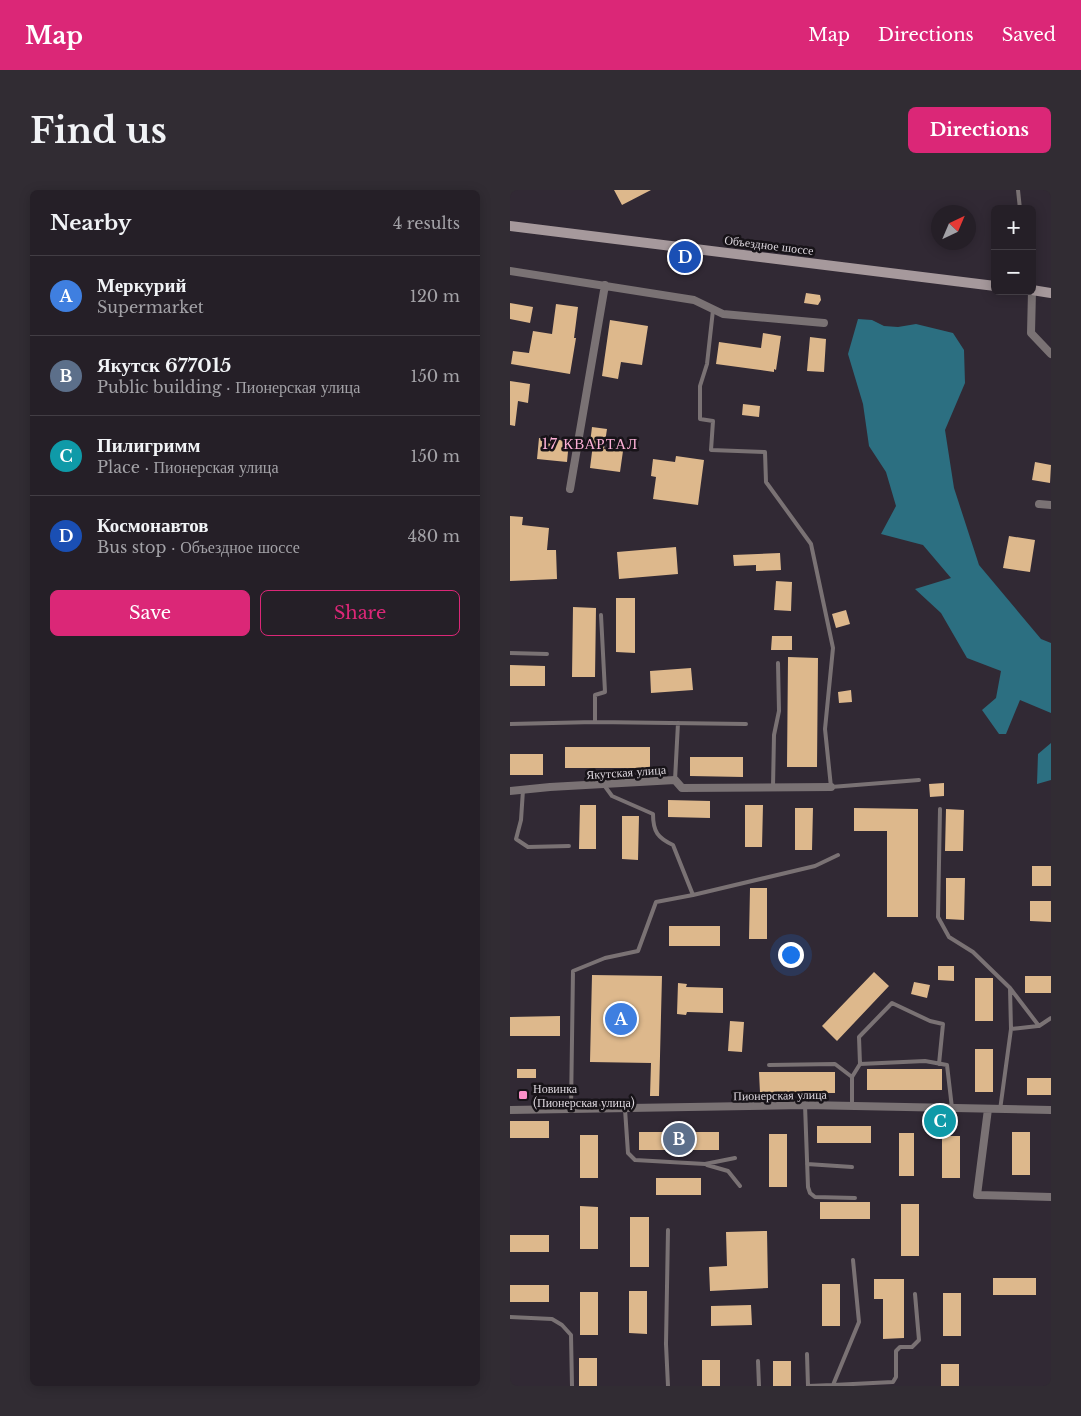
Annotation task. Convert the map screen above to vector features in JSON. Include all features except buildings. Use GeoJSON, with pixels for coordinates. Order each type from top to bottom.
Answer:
{"type":"FeatureCollection","features":[{"type":"Feature","properties":{"kind":"main road","name":"Объездное шоссе"},"geometry":{"type":"LineString","coordinates":[[510,226],[991,286]]}},
{"type":"Feature","properties":{"kind":"main road"},"geometry":{"type":"LineString","coordinates":[[1036,291],[1051,293]]}},
{"type":"Feature","properties":{"kind":"street"},"geometry":{"type":"LineString","coordinates":[[510,271],[694,300],[723,314],[824,323]]}},
{"type":"Feature","properties":{"kind":"street"},"geometry":{"type":"LineString","coordinates":[[570,489],[605,285]]}},
{"type":"Feature","properties":{"kind":"street"},"geometry":{"type":"LineString","coordinates":[[1032,295],[1031,333],[1051,354]]}},
{"type":"Feature","properties":{"kind":"street"},"geometry":{"type":"LineString","coordinates":[[1039,504],[1051,505]]}},
{"type":"Feature","properties":{"kind":"street","name":"Якутская улица"},"geometry":{"type":"LineString","coordinates":[[510,791],[675,780],[682,788],[831,787]]}},
{"type":"Feature","properties":{"kind":"street","name":"Пионерская улица"},"geometry":{"type":"LineString","coordinates":[[510,1110],[805,1105],[1051,1110]]}},
{"type":"Feature","properties":{"kind":"street"},"geometry":{"type":"LineString","coordinates":[[988,1109],[977,1195],[1051,1197]]}},
{"type":"Feature","properties":{"kind":"lane"},"geometry":{"type":"LineString","coordinates":[[1018,190],[1020,205]]}},
{"type":"Feature","properties":{"kind":"lane"},"geometry":{"type":"LineString","coordinates":[[713,310],[707,364],[700,386],[700,420],[713,421],[711,450],[765,452],[766,482],[811,544],[833,648],[825,729],[831,787],[920,780]]}},
{"type":"Feature","properties":{"kind":"lane"},"geometry":{"type":"LineString","coordinates":[[595,722],[595,695],[605,692],[602,615]]}},
{"type":"Feature","properties":{"kind":"lane"},"geometry":{"type":"LineString","coordinates":[[510,653],[547,654]]}},
{"type":"Feature","properties":{"kind":"lane"},"geometry":{"type":"LineString","coordinates":[[773,787],[774,736],[779,711],[778,663]]}},
{"type":"Feature","properties":{"kind":"lane"},"geometry":{"type":"LineString","coordinates":[[510,724],[595,722],[746,724]]}},
{"type":"Feature","properties":{"kind":"lane"},"geometry":{"type":"LineString","coordinates":[[675,780],[678,723]]}},
{"type":"Feature","properties":{"kind":"lane"},"geometry":{"type":"LineString","coordinates":[[604,785],[612,796],[653,814],[653,826],[661,840],[673,845],[693,895]]}},
{"type":"Feature","properties":{"kind":"lane"},"geometry":{"type":"LineString","coordinates":[[523,790],[521,820],[516,839],[528,848],[570,846]]}},
{"type":"Feature","properties":{"kind":"lane"},"geometry":{"type":"LineString","coordinates":[[940,809],[938,917],[949,937],[973,952],[1010,988],[1038,1026]]}},
{"type":"Feature","properties":{"kind":"lane"},"geometry":{"type":"LineString","coordinates":[[571,1108],[573,970],[605,958],[638,950],[656,902],[815,866],[838,855]]}},
{"type":"Feature","properties":{"kind":"lane"},"geometry":{"type":"LineString","coordinates":[[1000,1110],[1011,1029],[1010,988]]}},
{"type":"Feature","properties":{"kind":"lane"},"geometry":{"type":"LineString","coordinates":[[852,1106],[852,1077],[860,1064],[859,1037],[892,1003],[930,1021],[943,1024],[939,1064]]}},
{"type":"Feature","properties":{"kind":"lane"},"geometry":{"type":"LineString","coordinates":[[1011,1029],[1038,1026],[1051,1018]]}},
{"type":"Feature","properties":{"kind":"lane"},"geometry":{"type":"LineString","coordinates":[[860,1064],[926,1061],[947,1065],[952,1108]]}},
{"type":"Feature","properties":{"kind":"lane"},"geometry":{"type":"LineString","coordinates":[[768,1065],[835,1064],[852,1077]]}},
{"type":"Feature","properties":{"kind":"lane"},"geometry":{"type":"LineString","coordinates":[[805,1105],[808,1187],[810,1193],[815,1197],[855,1198]]}},
{"type":"Feature","properties":{"kind":"lane"},"geometry":{"type":"LineString","coordinates":[[625,1109],[628,1153],[635,1160],[705,1164],[728,1171],[740,1186]]}},
{"type":"Feature","properties":{"kind":"lane"},"geometry":{"type":"LineString","coordinates":[[705,1164],[735,1158]]}},
{"type":"Feature","properties":{"kind":"lane"},"geometry":{"type":"LineString","coordinates":[[807,1164],[852,1167]]}},
{"type":"Feature","properties":{"kind":"lane"},"geometry":{"type":"LineString","coordinates":[[668,1230],[666,1344],[668,1386]]}},
{"type":"Feature","properties":{"kind":"lane"},"geometry":{"type":"LineString","coordinates":[[833,1385],[859,1322],[853,1260]]}},
{"type":"Feature","properties":{"kind":"lane"},"geometry":{"type":"LineString","coordinates":[[808,1354],[808,1386],[893,1382],[896,1377],[896,1351],[900,1348],[912,1347],[918,1340],[915,1294]]}},
{"type":"Feature","properties":{"kind":"lane"},"geometry":{"type":"LineString","coordinates":[[510,1317],[552,1319],[570,1334],[572,1386]]}},
{"type":"Feature","properties":{"kind":"lane"},"geometry":{"type":"LineString","coordinates":[[758,1361],[759,1386]]}},
{"type":"Feature","properties":{"kind":"water"},"geometry":{"type":"Polygon","coordinates":[[[858,319],[872,320],[884,326],[898,327],[916,324],[953,333],[964,350],[965,383],[945,430],[954,488],[979,565],[1041,639],[1051,643],[1051,713],[1020,700],[1006,734],[999,734],[982,710],[996,698],[1001,671],[967,658],[941,613],[915,589],[951,578],[923,545],[881,534],[896,506],[886,472],[869,446],[863,404],[848,354],[858,319]]]}},
{"type":"Feature","properties":{"kind":"water"},"geometry":{"type":"Polygon","coordinates":[[[1051,743],[1051,780],[1037,784],[1038,754],[1051,743]]]}},
{"type":"Feature","properties":{"kind":"place","name":"Космонавтов"},"geometry":{"type":"Point","coordinates":[685,257]}},
{"type":"Feature","properties":{"kind":"place","name":"Меркурий"},"geometry":{"type":"Point","coordinates":[621,1019]}},
{"type":"Feature","properties":{"kind":"place","name":"Новинка (Пионерская улица)"},"geometry":{"type":"Point","coordinates":[523,1095]}},
{"type":"Feature","properties":{"kind":"place","name":"Пилигримм"},"geometry":{"type":"Point","coordinates":[940,1121]}},
{"type":"Feature","properties":{"kind":"place","name":"Якутск 677015"},"geometry":{"type":"Point","coordinates":[679,1139]}},
{"type":"Feature","properties":{"kind":"district","name":"17 КВАРТАЛ"},"geometry":{"type":"Point","coordinates":[590,443]}}]}
